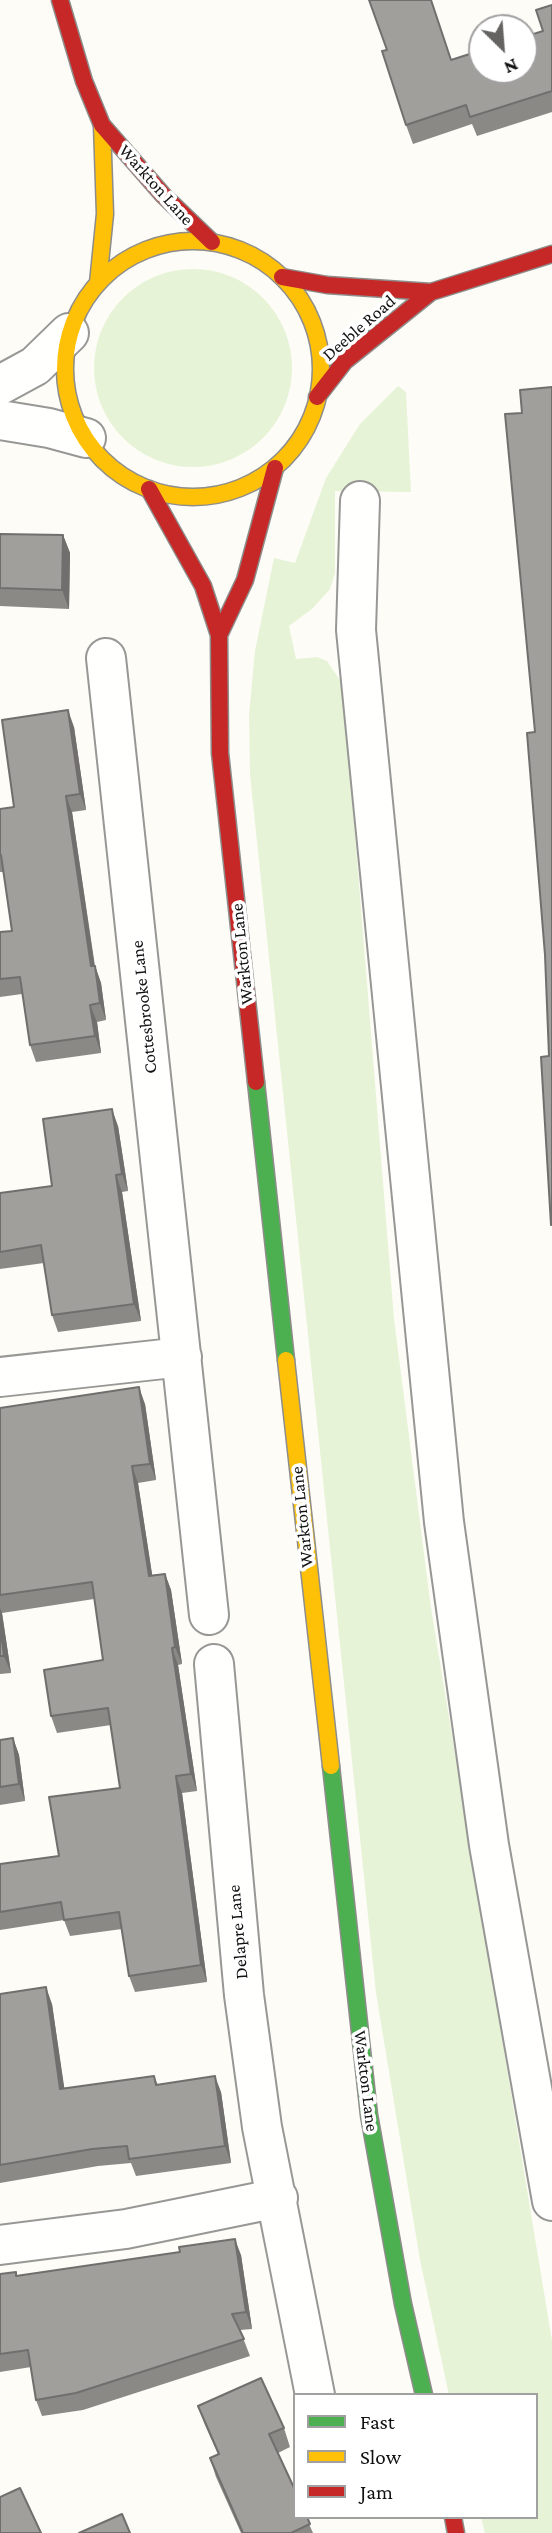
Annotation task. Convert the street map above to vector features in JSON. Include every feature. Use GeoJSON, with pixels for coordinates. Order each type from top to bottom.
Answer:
{"type":"FeatureCollection","features":[{"type":"Feature","properties":{"kind":"street","name":"Warkton Lane"},"geometry":{"type":"LineString","coordinates":[[60,0],[84,81],[102,125],[163,195],[212,242]]}},
{"type":"Feature","properties":{"kind":"street","name":"Warkton Lane"},"geometry":{"type":"LineString","coordinates":[[98,283],[105,214],[102,125]]}},
{"type":"Feature","properties":{"kind":"street"},"geometry":{"type":"LineString","coordinates":[[193,239],[212,242],[233,246],[274,268],[301,297],[315,326],[322,377],[307,429],[275,468],[253,483],[214,496],[172,496],[125,479],[92,449],[75,422],[65,388],[64,358],[69,333],[86,296],[114,266],[149,247],[193,239]]}},
{"type":"Feature","properties":{"kind":"street","name":"Deeble Road"},"geometry":{"type":"LineString","coordinates":[[282,277],[327,285],[431,292],[552,254]]}},
{"type":"Feature","properties":{"kind":"street","name":"Deeble Road"},"geometry":{"type":"LineString","coordinates":[[317,397],[345,361],[431,292]]}},
{"type":"Feature","properties":{"kind":"street"},"geometry":{"type":"LineString","coordinates":[[0,385],[35,366],[69,333]]}},
{"type":"Feature","properties":{"kind":"street"},"geometry":{"type":"LineString","coordinates":[[0,420],[49,428],[86,438]]}},
{"type":"Feature","properties":{"kind":"street","name":"Warkton Lane"},"geometry":{"type":"LineString","coordinates":[[219,635],[245,580],[275,468]]}},
{"type":"Feature","properties":{"kind":"street","name":"Warkton Lane"},"geometry":{"type":"LineString","coordinates":[[149,489],[203,586],[219,635],[220,754],[369,2115],[403,2304],[424,2393]]}},
{"type":"Feature","properties":{"kind":"street"},"geometry":{"type":"LineString","coordinates":[[360,501],[356,630],[444,1522],[489,1845],[552,2201]]}},
{"type":"Feature","properties":{"kind":"street","name":"Cottesbrooke Lane"},"geometry":{"type":"LineString","coordinates":[[106,657],[209,1615]]}},
{"type":"Feature","properties":{"kind":"street"},"geometry":{"type":"LineString","coordinates":[[0,1377],[182,1357]]}},
{"type":"Feature","properties":{"kind":"street","name":"Delapre Lane"},"geometry":{"type":"LineString","coordinates":[[214,1664],[244,1995],[262,2127],[278,2197],[315,2393]]}},
{"type":"Feature","properties":{"kind":"street"},"geometry":{"type":"LineString","coordinates":[[0,2245],[127,2229],[278,2197]]}},
{"type":"Feature","properties":{"kind":"green space"},"geometry":{"type":"Polygon","coordinates":[[[193,269],[231,276],[248,285],[263,298],[276,313],[285,330],[292,368],[285,406],[276,423],[263,438],[248,451],[231,460],[193,467],[155,460],[138,451],[123,438],[110,423],[101,406],[94,368],[101,330],[110,313],[123,298],[138,285],[155,276],[193,269]]]}},
{"type":"Feature","properties":{"kind":"green space"},"geometry":{"type":"Polygon","coordinates":[[[398,386],[406,392],[411,492],[335,491],[335,573],[330,589],[313,608],[289,626],[296,659],[317,657],[327,661],[343,685],[394,1319],[431,1608],[552,2341],[552,2533],[485,2533],[482,2519],[538,2519],[538,2393],[449,2393],[420,2260],[376,1993],[250,774],[249,715],[255,651],[274,558],[295,563],[326,478],[360,424],[398,386]]]}},
{"type":"Feature","properties":{"kind":"building"},"geometry":{"type":"Polygon","coordinates":[[[369,0],[431,0],[451,60],[468,55],[468,84],[538,84],[538,33],[543,31],[536,10],[552,5],[552,91],[470,117],[466,105],[406,125],[382,51],[387,50],[369,0]]]}},
{"type":"Feature","properties":{"kind":"building"},"geometry":{"type":"Polygon","coordinates":[[[552,387],[551,1225],[541,1057],[549,1056],[545,955],[527,733],[535,732],[505,414],[522,413],[520,390],[552,387]]]}},
{"type":"Feature","properties":{"kind":"building"},"geometry":{"type":"Polygon","coordinates":[[[0,534],[63,535],[62,590],[0,588],[0,534]]]}},
{"type":"Feature","properties":{"kind":"building"},"geometry":{"type":"Polygon","coordinates":[[[68,710],[80,794],[66,796],[91,966],[95,966],[100,1003],[90,1005],[95,1036],[30,1045],[20,977],[0,979],[0,932],[12,931],[0,855],[0,809],[14,807],[2,720],[68,710]]]}},
{"type":"Feature","properties":{"kind":"building"},"geometry":{"type":"Polygon","coordinates":[[[112,1109],[122,1174],[116,1175],[134,1304],[52,1315],[41,1245],[0,1252],[0,1193],[52,1186],[43,1119],[112,1109]]]}},
{"type":"Feature","properties":{"kind":"building"},"geometry":{"type":"Polygon","coordinates":[[[139,1387],[150,1464],[132,1466],[149,1576],[165,1574],[175,1647],[172,1648],[191,1774],[176,1776],[201,1965],[129,1976],[119,1912],[64,1920],[61,1902],[0,1912],[0,1864],[59,1856],[49,1797],[120,1788],[108,1708],[51,1716],[44,1670],[103,1660],[92,1582],[0,1595],[0,1408],[139,1387]]]}},
{"type":"Feature","properties":{"kind":"building"},"geometry":{"type":"Polygon","coordinates":[[[0,1625],[4,1656],[0,1656],[0,1625]]]}},
{"type":"Feature","properties":{"kind":"building"},"geometry":{"type":"Polygon","coordinates":[[[13,1738],[19,1784],[0,1787],[0,1740],[13,1738]]]}},
{"type":"Feature","properties":{"kind":"building"},"geometry":{"type":"Polygon","coordinates":[[[46,1987],[60,2089],[154,2076],[156,2085],[215,2076],[225,2146],[129,2159],[127,2146],[92,2149],[0,2165],[0,1994],[46,1987]]]}},
{"type":"Feature","properties":{"kind":"building"},"geometry":{"type":"Polygon","coordinates":[[[235,2239],[246,2312],[232,2314],[244,2339],[76,2393],[36,2400],[28,2350],[0,2354],[0,2274],[16,2272],[16,2276],[180,2252],[179,2247],[235,2239]]]}},
{"type":"Feature","properties":{"kind":"building"},"geometry":{"type":"Polygon","coordinates":[[[261,2378],[284,2428],[269,2434],[293,2486],[293,2519],[308,2519],[310,2524],[291,2533],[243,2533],[210,2458],[219,2454],[198,2406],[261,2378]]]}},
{"type":"Feature","properties":{"kind":"building"},"geometry":{"type":"Polygon","coordinates":[[[20,2488],[41,2533],[0,2533],[0,2497],[20,2488]]]}},
{"type":"Feature","properties":{"kind":"building"},"geometry":{"type":"Polygon","coordinates":[[[122,2514],[130,2533],[79,2533],[122,2514]]]}},
{"type":"Feature","properties":{"kind":"traffic: fast"},"geometry":{"type":"LineString","coordinates":[[256,1082],[286,1360]]}},
{"type":"Feature","properties":{"kind":"traffic: fast"},"geometry":{"type":"LineString","coordinates":[[331,1766],[369,2115],[403,2304],[424,2393]]}},
{"type":"Feature","properties":{"kind":"traffic: slow"},"geometry":{"type":"LineString","coordinates":[[98,283],[105,214],[102,125]]}},
{"type":"Feature","properties":{"kind":"traffic: slow"},"geometry":{"type":"LineString","coordinates":[[193,241],[230,246],[253,256],[284,278],[306,309],[316,332],[321,369],[316,406],[306,429],[284,460],[253,482],[230,492],[193,497],[156,492],[133,482],[102,460],[80,429],[70,406],[65,369],[70,332],[80,309],[102,278],[133,256],[156,246],[193,241]]}},
{"type":"Feature","properties":{"kind":"traffic: slow"},"geometry":{"type":"LineString","coordinates":[[286,1360],[331,1766]]}},
{"type":"Feature","properties":{"kind":"traffic: jam"},"geometry":{"type":"LineString","coordinates":[[60,0],[84,81],[102,125],[163,195],[212,242]]}},
{"type":"Feature","properties":{"kind":"traffic: jam"},"geometry":{"type":"LineString","coordinates":[[317,397],[345,361],[431,292],[552,254]]}},
{"type":"Feature","properties":{"kind":"traffic: jam"},"geometry":{"type":"LineString","coordinates":[[282,277],[327,285],[431,292]]}},
{"type":"Feature","properties":{"kind":"traffic: jam"},"geometry":{"type":"LineString","coordinates":[[219,635],[245,580],[275,468]]}},
{"type":"Feature","properties":{"kind":"traffic: jam"},"geometry":{"type":"LineString","coordinates":[[149,489],[203,586],[219,635],[220,753],[256,1082]]}},
{"type":"Feature","properties":{"kind":"traffic: jam"},"geometry":{"type":"LineString","coordinates":[[453,2519],[456,2533]]}}]}
